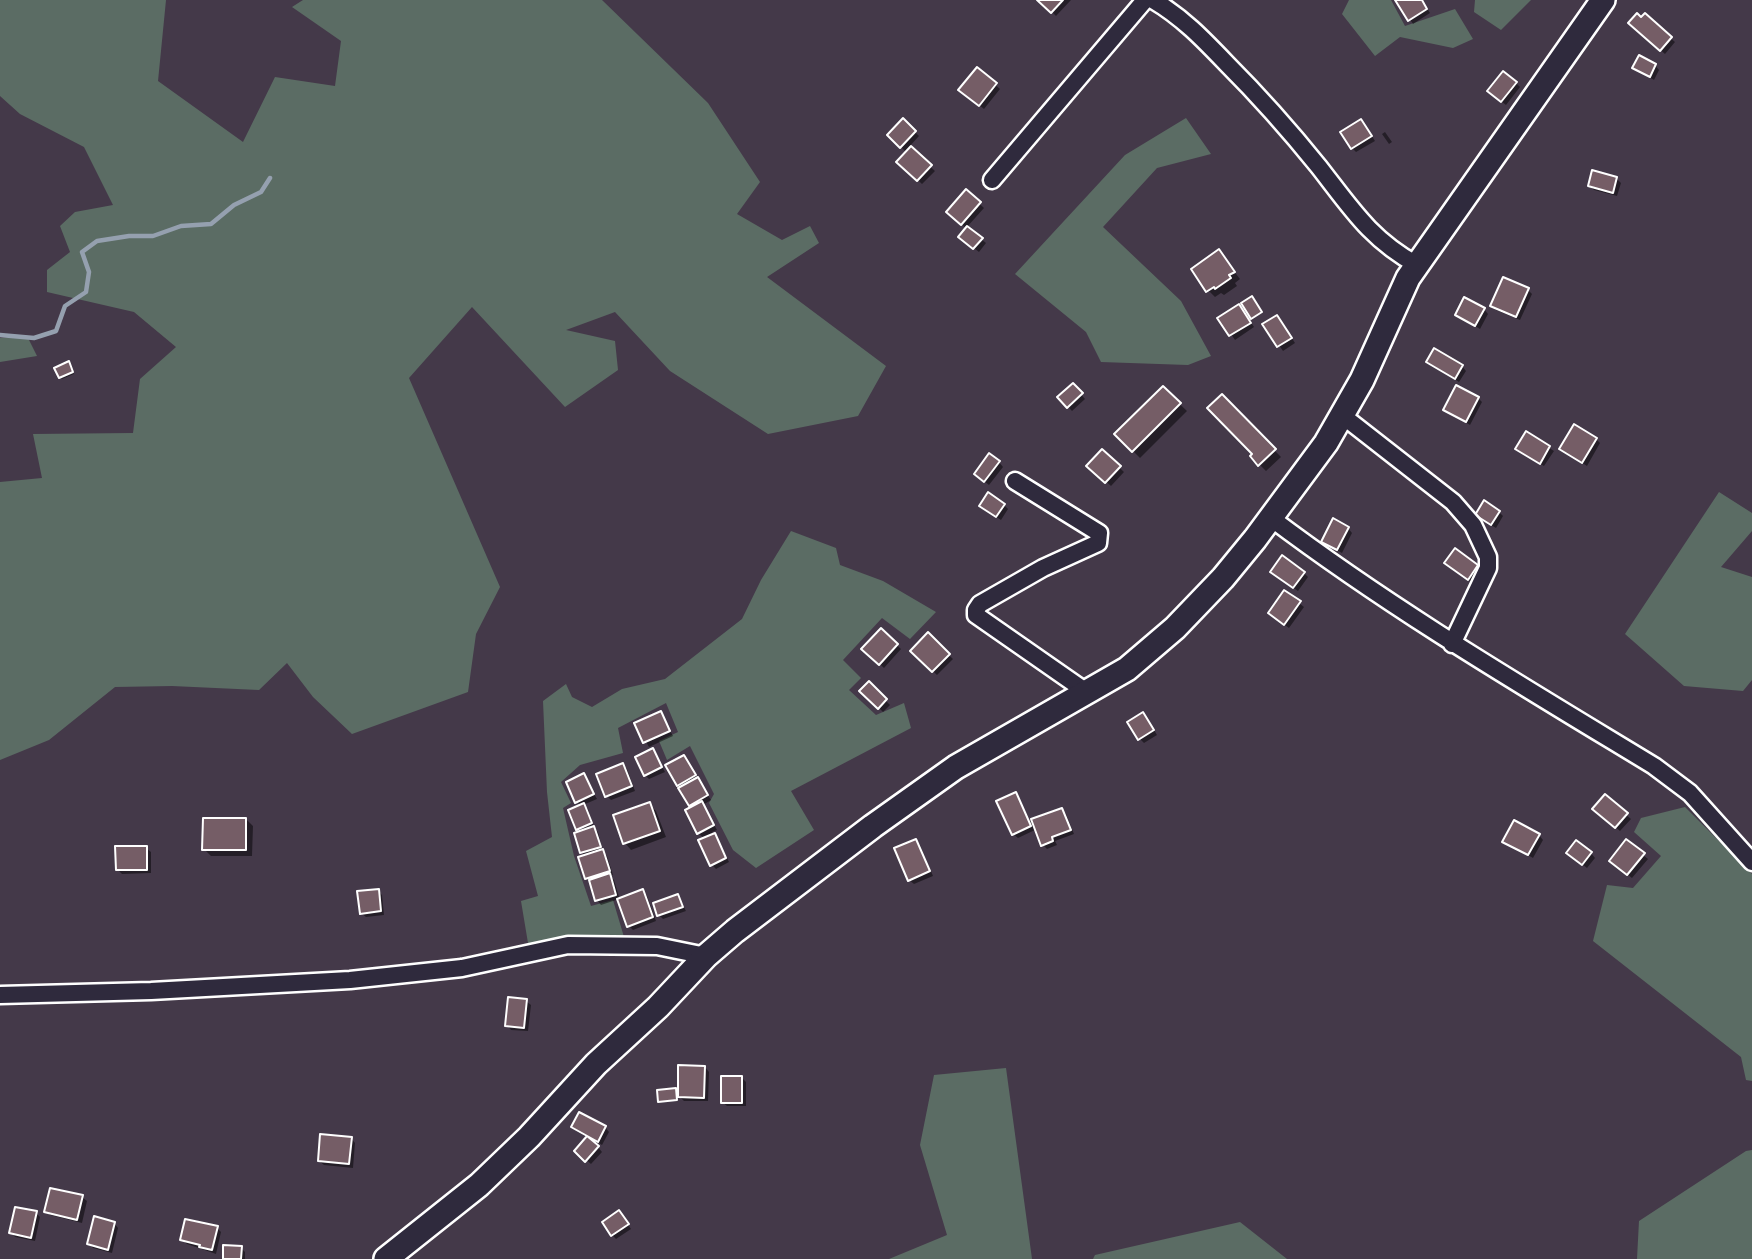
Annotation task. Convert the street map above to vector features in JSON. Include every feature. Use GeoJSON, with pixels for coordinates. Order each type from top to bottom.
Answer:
{"type":"FeatureCollection","features":[{"type":"Feature","properties":{"kind":"street"},"geometry":{"type":"LineString","coordinates":[[992,180],[1145,0]]}},
{"type":"Feature","properties":{"kind":"street"},"geometry":{"type":"LineString","coordinates":[[1153,0],[1178,15],[1251,89],[1377,238],[1417,265]]}},
{"type":"Feature","properties":{"kind":"street"},"geometry":{"type":"LineString","coordinates":[[386,1259],[479,1185],[580,1080],[658,1007],[706,956],[873,826],[956,767],[1127,669],[1175,628],[1240,559],[1326,443],[1343,416],[1399,295],[1417,265],[1603,0]]}},
{"type":"Feature","properties":{"kind":"street"},"geometry":{"type":"LineString","coordinates":[[1343,416],[1453,502],[1474,525],[1488,556],[1488,568],[1452,644]]}},
{"type":"Feature","properties":{"kind":"street"},"geometry":{"type":"LineString","coordinates":[[1015,481],[1099,533],[1100,539],[980,604],[976,615],[1088,693]]}},
{"type":"Feature","properties":{"kind":"street"},"geometry":{"type":"LineString","coordinates":[[1271,518],[1334,566],[1452,644],[1665,774],[1690,793],[1752,862]]}},
{"type":"Feature","properties":{"kind":"street"},"geometry":{"type":"LineString","coordinates":[[0,995],[151,991],[350,980],[462,968],[568,945],[657,946],[706,956]]}},
{"type":"Feature","properties":{"kind":"green space"},"geometry":{"type":"Polygon","coordinates":[[[0,0],[166,0],[158,81],[243,142],[275,77],[335,86],[341,41],[292,7],[303,0],[602,0],[708,103],[760,182],[737,214],[782,240],[810,226],[819,243],[767,277],[886,366],[858,416],[768,434],[670,371],[615,312],[566,330],[615,341],[618,370],[565,407],[472,307],[409,378],[500,587],[476,634],[468,692],[352,734],[313,697],[287,663],[259,690],[172,686],[115,687],[49,740],[0,760],[0,482],[42,478],[33,434],[133,433],[140,379],[176,347],[134,312],[47,292],[47,270],[70,252],[60,226],[75,212],[113,205],[84,147],[20,114],[0,96],[0,0]]]}},
{"type":"Feature","properties":{"kind":"green space"},"geometry":{"type":"Polygon","coordinates":[[[1349,0],[1391,0],[1405,26],[1455,9],[1473,39],[1453,48],[1400,37],[1375,56],[1342,14],[1349,0]]]}},
{"type":"Feature","properties":{"kind":"green space"},"geometry":{"type":"Polygon","coordinates":[[[1475,0],[1531,0],[1501,30],[1474,12],[1475,0]]]}},
{"type":"Feature","properties":{"kind":"green space"},"geometry":{"type":"Polygon","coordinates":[[[1186,118],[1211,154],[1157,168],[1103,227],[1181,301],[1211,356],[1188,365],[1101,362],[1086,332],[1015,274],[1125,155],[1186,118]]]}},
{"type":"Feature","properties":{"kind":"green space"},"geometry":{"type":"Polygon","coordinates":[[[27,336],[37,356],[0,362],[0,338],[27,336]]]}},
{"type":"Feature","properties":{"kind":"green space"},"geometry":{"type":"Polygon","coordinates":[[[1719,492],[1752,513],[1752,531],[1721,567],[1752,577],[1752,680],[1743,691],[1684,686],[1625,634],[1719,492]]]}},
{"type":"Feature","properties":{"kind":"green space"},"geometry":{"type":"Polygon","coordinates":[[[791,531],[836,548],[840,565],[883,581],[936,612],[910,639],[882,618],[843,660],[861,678],[849,690],[876,715],[904,703],[911,728],[791,791],[814,830],[756,868],[733,850],[709,803],[714,794],[690,746],[667,760],[659,741],[678,732],[666,703],[618,728],[623,753],[580,765],[561,782],[571,803],[563,808],[574,856],[591,906],[613,900],[624,937],[529,949],[521,901],[538,896],[526,851],[552,837],[543,701],[566,684],[572,697],[592,707],[622,689],[665,679],[742,619],[761,580],[791,531]]]}},
{"type":"Feature","properties":{"kind":"green space"},"geometry":{"type":"Polygon","coordinates":[[[1685,807],[1752,874],[1752,1081],[1746,1080],[1741,1057],[1593,941],[1607,885],[1633,888],[1661,856],[1634,832],[1641,818],[1685,807]]]}},
{"type":"Feature","properties":{"kind":"green space"},"geometry":{"type":"Polygon","coordinates":[[[1006,1068],[1032,1259],[889,1259],[947,1235],[920,1145],[934,1075],[1006,1068]]]}},
{"type":"Feature","properties":{"kind":"green space"},"geometry":{"type":"Polygon","coordinates":[[[1752,1150],[1752,1259],[1637,1259],[1639,1221],[1746,1151],[1752,1150]]]}},
{"type":"Feature","properties":{"kind":"green space"},"geometry":{"type":"Polygon","coordinates":[[[1240,1222],[1287,1259],[1093,1259],[1095,1255],[1240,1222]]]}},
{"type":"Feature","properties":{"kind":"building"},"geometry":{"type":"Polygon","coordinates":[[[1037,0],[1063,0],[1051,13],[1037,0]]]}},
{"type":"Feature","properties":{"kind":"building"},"geometry":{"type":"Polygon","coordinates":[[[1395,0],[1422,0],[1427,9],[1408,21],[1395,0]]]}},
{"type":"Feature","properties":{"kind":"building"},"geometry":{"type":"Polygon","coordinates":[[[1637,13],[1641,17],[1645,13],[1672,37],[1660,51],[1628,23],[1637,13]]]}},
{"type":"Feature","properties":{"kind":"building"},"geometry":{"type":"Polygon","coordinates":[[[1639,55],[1656,64],[1650,77],[1632,68],[1639,55]]]}},
{"type":"Feature","properties":{"kind":"building"},"geometry":{"type":"Polygon","coordinates":[[[977,67],[997,83],[979,106],[958,90],[977,67]]]}},
{"type":"Feature","properties":{"kind":"building"},"geometry":{"type":"Polygon","coordinates":[[[1503,71],[1517,82],[1501,102],[1487,91],[1503,71]]]}},
{"type":"Feature","properties":{"kind":"building"},"geometry":{"type":"Polygon","coordinates":[[[903,118],[916,131],[900,148],[887,135],[903,118]]]}},
{"type":"Feature","properties":{"kind":"building"},"geometry":{"type":"Polygon","coordinates":[[[1361,119],[1372,136],[1351,149],[1340,132],[1361,119]]]}},
{"type":"Feature","properties":{"kind":"building"},"geometry":{"type":"Polygon","coordinates":[[[911,146],[932,165],[917,181],[896,162],[911,146]]]}},
{"type":"Feature","properties":{"kind":"building"},"geometry":{"type":"Polygon","coordinates":[[[1592,170],[1617,177],[1613,193],[1588,186],[1592,170]]]}},
{"type":"Feature","properties":{"kind":"building"},"geometry":{"type":"Polygon","coordinates":[[[966,189],[981,202],[961,225],[946,212],[966,189]]]}},
{"type":"Feature","properties":{"kind":"building"},"geometry":{"type":"Polygon","coordinates":[[[967,226],[983,238],[973,249],[958,237],[967,226]]]}},
{"type":"Feature","properties":{"kind":"building"},"geometry":{"type":"Polygon","coordinates":[[[1219,249],[1235,272],[1229,275],[1231,278],[1206,292],[1191,269],[1219,249]]]}},
{"type":"Feature","properties":{"kind":"building"},"geometry":{"type":"Polygon","coordinates":[[[1503,277],[1529,288],[1516,317],[1490,306],[1503,277]]]}},
{"type":"Feature","properties":{"kind":"building"},"geometry":{"type":"Polygon","coordinates":[[[1252,296],[1262,312],[1251,319],[1241,303],[1252,296]]]}},
{"type":"Feature","properties":{"kind":"building"},"geometry":{"type":"Polygon","coordinates":[[[1464,297],[1485,308],[1475,326],[1455,315],[1464,297]]]}},
{"type":"Feature","properties":{"kind":"building"},"geometry":{"type":"Polygon","coordinates":[[[1239,304],[1251,323],[1229,336],[1217,318],[1239,304]]]}},
{"type":"Feature","properties":{"kind":"building"},"geometry":{"type":"Polygon","coordinates":[[[1277,315],[1292,338],[1277,347],[1262,324],[1277,315]]]}},
{"type":"Feature","properties":{"kind":"building"},"geometry":{"type":"Polygon","coordinates":[[[1434,348],[1463,365],[1455,379],[1426,362],[1434,348]]]}},
{"type":"Feature","properties":{"kind":"building"},"geometry":{"type":"Polygon","coordinates":[[[69,361],[73,372],[59,378],[54,368],[69,361]]]}},
{"type":"Feature","properties":{"kind":"building"},"geometry":{"type":"Polygon","coordinates":[[[1073,383],[1083,393],[1067,408],[1057,397],[1073,383]]]}},
{"type":"Feature","properties":{"kind":"building"},"geometry":{"type":"Polygon","coordinates":[[[1456,385],[1479,397],[1466,422],[1443,410],[1456,385]]]}},
{"type":"Feature","properties":{"kind":"building"},"geometry":{"type":"Polygon","coordinates":[[[1163,386],[1181,403],[1132,452],[1114,434],[1163,386]]]}},
{"type":"Feature","properties":{"kind":"building"},"geometry":{"type":"Polygon","coordinates":[[[1222,394],[1276,449],[1258,466],[1250,456],[1252,454],[1207,408],[1222,394]]]}},
{"type":"Feature","properties":{"kind":"building"},"geometry":{"type":"Polygon","coordinates":[[[1574,424],[1597,438],[1582,463],[1559,449],[1574,424]]]}},
{"type":"Feature","properties":{"kind":"building"},"geometry":{"type":"Polygon","coordinates":[[[1526,431],[1550,446],[1540,464],[1515,449],[1526,431]]]}},
{"type":"Feature","properties":{"kind":"building"},"geometry":{"type":"Polygon","coordinates":[[[1102,449],[1121,466],[1105,483],[1086,466],[1102,449]]]}},
{"type":"Feature","properties":{"kind":"building"},"geometry":{"type":"Polygon","coordinates":[[[989,453],[1000,461],[984,482],[974,474],[989,453]]]}},
{"type":"Feature","properties":{"kind":"building"},"geometry":{"type":"Polygon","coordinates":[[[988,492],[1005,504],[996,517],[979,506],[988,492]]]}},
{"type":"Feature","properties":{"kind":"building"},"geometry":{"type":"Polygon","coordinates":[[[1484,500],[1500,511],[1491,525],[1475,515],[1484,500]]]}},
{"type":"Feature","properties":{"kind":"building"},"geometry":{"type":"Polygon","coordinates":[[[1333,518],[1349,527],[1337,550],[1321,542],[1333,518]]]}},
{"type":"Feature","properties":{"kind":"building"},"geometry":{"type":"Polygon","coordinates":[[[1455,548],[1478,565],[1468,580],[1444,563],[1455,548]]]}},
{"type":"Feature","properties":{"kind":"building"},"geometry":{"type":"Polygon","coordinates":[[[1282,555],[1305,572],[1293,588],[1270,572],[1282,555]]]}},
{"type":"Feature","properties":{"kind":"building"},"geometry":{"type":"Polygon","coordinates":[[[1284,590],[1301,601],[1284,625],[1268,613],[1284,590]]]}},
{"type":"Feature","properties":{"kind":"building"},"geometry":{"type":"Polygon","coordinates":[[[881,628],[898,644],[879,665],[861,649],[881,628]]]}},
{"type":"Feature","properties":{"kind":"building"},"geometry":{"type":"Polygon","coordinates":[[[928,632],[950,654],[932,672],[910,651],[928,632]]]}},
{"type":"Feature","properties":{"kind":"building"},"geometry":{"type":"Polygon","coordinates":[[[869,681],[887,699],[878,709],[859,691],[869,681]]]}},
{"type":"Feature","properties":{"kind":"building"},"geometry":{"type":"Polygon","coordinates":[[[661,711],[670,731],[643,743],[634,723],[661,711]]]}},
{"type":"Feature","properties":{"kind":"building"},"geometry":{"type":"Polygon","coordinates":[[[1143,712],[1154,730],[1138,740],[1127,722],[1143,712]]]}},
{"type":"Feature","properties":{"kind":"building"},"geometry":{"type":"Polygon","coordinates":[[[653,748],[662,767],[644,776],[635,757],[653,748]]]}},
{"type":"Feature","properties":{"kind":"building"},"geometry":{"type":"Polygon","coordinates":[[[684,755],[696,775],[677,786],[665,765],[684,755]]]}},
{"type":"Feature","properties":{"kind":"building"},"geometry":{"type":"Polygon","coordinates":[[[623,763],[632,786],[605,797],[596,774],[623,763]]]}},
{"type":"Feature","properties":{"kind":"building"},"geometry":{"type":"Polygon","coordinates":[[[584,773],[594,794],[575,803],[566,782],[584,773]]]}},
{"type":"Feature","properties":{"kind":"building"},"geometry":{"type":"Polygon","coordinates":[[[698,777],[708,795],[689,806],[678,788],[698,777]]]}},
{"type":"Feature","properties":{"kind":"building"},"geometry":{"type":"Polygon","coordinates":[[[1016,792],[1031,826],[1012,835],[996,801],[1016,792]]]}},
{"type":"Feature","properties":{"kind":"building"},"geometry":{"type":"Polygon","coordinates":[[[1605,794],[1628,813],[1615,828],[1592,809],[1605,794]]]}},
{"type":"Feature","properties":{"kind":"building"},"geometry":{"type":"Polygon","coordinates":[[[702,801],[714,825],[697,834],[685,810],[702,801]]]}},
{"type":"Feature","properties":{"kind":"building"},"geometry":{"type":"Polygon","coordinates":[[[650,802],[660,831],[623,844],[613,815],[650,802]]]}},
{"type":"Feature","properties":{"kind":"building"},"geometry":{"type":"Polygon","coordinates":[[[584,803],[592,823],[576,830],[568,810],[584,803]]]}},
{"type":"Feature","properties":{"kind":"building"},"geometry":{"type":"Polygon","coordinates":[[[1062,808],[1071,830],[1052,837],[1053,841],[1041,846],[1031,819],[1062,808]]]}},
{"type":"Feature","properties":{"kind":"building"},"geometry":{"type":"Polygon","coordinates":[[[203,818],[246,818],[246,850],[202,850],[203,818]]]}},
{"type":"Feature","properties":{"kind":"building"},"geometry":{"type":"Polygon","coordinates":[[[1514,820],[1540,834],[1528,855],[1502,842],[1514,820]]]}},
{"type":"Feature","properties":{"kind":"building"},"geometry":{"type":"Polygon","coordinates":[[[594,826],[601,847],[580,853],[574,833],[594,826]]]}},
{"type":"Feature","properties":{"kind":"building"},"geometry":{"type":"Polygon","coordinates":[[[715,833],[726,858],[710,866],[698,840],[715,833]]]}},
{"type":"Feature","properties":{"kind":"building"},"geometry":{"type":"Polygon","coordinates":[[[916,839],[930,871],[908,881],[894,848],[916,839]]]}},
{"type":"Feature","properties":{"kind":"building"},"geometry":{"type":"Polygon","coordinates":[[[1626,839],[1645,853],[1627,875],[1609,861],[1626,839]]]}},
{"type":"Feature","properties":{"kind":"building"},"geometry":{"type":"Polygon","coordinates":[[[1576,840],[1592,852],[1582,865],[1566,853],[1576,840]]]}},
{"type":"Feature","properties":{"kind":"building"},"geometry":{"type":"Polygon","coordinates":[[[115,846],[147,846],[147,870],[116,870],[115,846]]]}},
{"type":"Feature","properties":{"kind":"building"},"geometry":{"type":"Polygon","coordinates":[[[603,849],[610,871],[585,879],[578,857],[603,849]]]}},
{"type":"Feature","properties":{"kind":"building"},"geometry":{"type":"Polygon","coordinates":[[[610,873],[616,895],[595,901],[589,880],[610,873]]]}},
{"type":"Feature","properties":{"kind":"building"},"geometry":{"type":"Polygon","coordinates":[[[379,889],[381,911],[360,914],[357,891],[379,889]]]}},
{"type":"Feature","properties":{"kind":"building"},"geometry":{"type":"Polygon","coordinates":[[[643,889],[653,917],[627,927],[617,899],[643,889]]]}},
{"type":"Feature","properties":{"kind":"building"},"geometry":{"type":"Polygon","coordinates":[[[678,894],[683,907],[657,916],[653,903],[678,894]]]}},
{"type":"Feature","properties":{"kind":"building"},"geometry":{"type":"Polygon","coordinates":[[[508,997],[527,999],[524,1028],[505,1026],[508,997]]]}},
{"type":"Feature","properties":{"kind":"building"},"geometry":{"type":"Polygon","coordinates":[[[678,1065],[705,1066],[704,1098],[678,1097],[678,1065]]]}},
{"type":"Feature","properties":{"kind":"building"},"geometry":{"type":"Polygon","coordinates":[[[721,1076],[742,1076],[742,1103],[721,1103],[721,1076]]]}},
{"type":"Feature","properties":{"kind":"building"},"geometry":{"type":"Polygon","coordinates":[[[676,1088],[677,1100],[658,1102],[657,1090],[676,1088]]]}},
{"type":"Feature","properties":{"kind":"building"},"geometry":{"type":"Polygon","coordinates":[[[579,1112],[606,1126],[598,1142],[571,1127],[579,1112]]]}},
{"type":"Feature","properties":{"kind":"building"},"geometry":{"type":"Polygon","coordinates":[[[320,1134],[352,1137],[349,1164],[318,1161],[320,1134]]]}},
{"type":"Feature","properties":{"kind":"building"},"geometry":{"type":"Polygon","coordinates":[[[587,1136],[599,1146],[585,1162],[574,1151],[587,1136]]]}},
{"type":"Feature","properties":{"kind":"building"},"geometry":{"type":"Polygon","coordinates":[[[50,1188],[83,1195],[77,1220],[44,1212],[50,1188]]]}},
{"type":"Feature","properties":{"kind":"building"},"geometry":{"type":"Polygon","coordinates":[[[15,1207],[37,1211],[31,1238],[9,1233],[15,1207]]]}},
{"type":"Feature","properties":{"kind":"building"},"geometry":{"type":"Polygon","coordinates":[[[619,1210],[629,1224],[611,1236],[602,1222],[619,1210]]]}},
{"type":"Feature","properties":{"kind":"building"},"geometry":{"type":"Polygon","coordinates":[[[94,1216],[115,1222],[108,1250],[87,1244],[94,1216]]]}},
{"type":"Feature","properties":{"kind":"building"},"geometry":{"type":"Polygon","coordinates":[[[185,1219],[218,1226],[212,1250],[180,1240],[185,1219]]]}},
{"type":"Feature","properties":{"kind":"building"},"geometry":{"type":"Polygon","coordinates":[[[223,1245],[242,1246],[241,1259],[223,1259],[223,1245]]]}},
{"type":"Feature","properties":{"kind":"waterway"},"geometry":{"type":"LineString","coordinates":[[0,335],[34,338],[56,331],[65,306],[86,292],[89,272],[82,252],[97,241],[129,236],[153,236],[181,226],[211,224],[234,205],[261,192],[270,178]]}}]}
